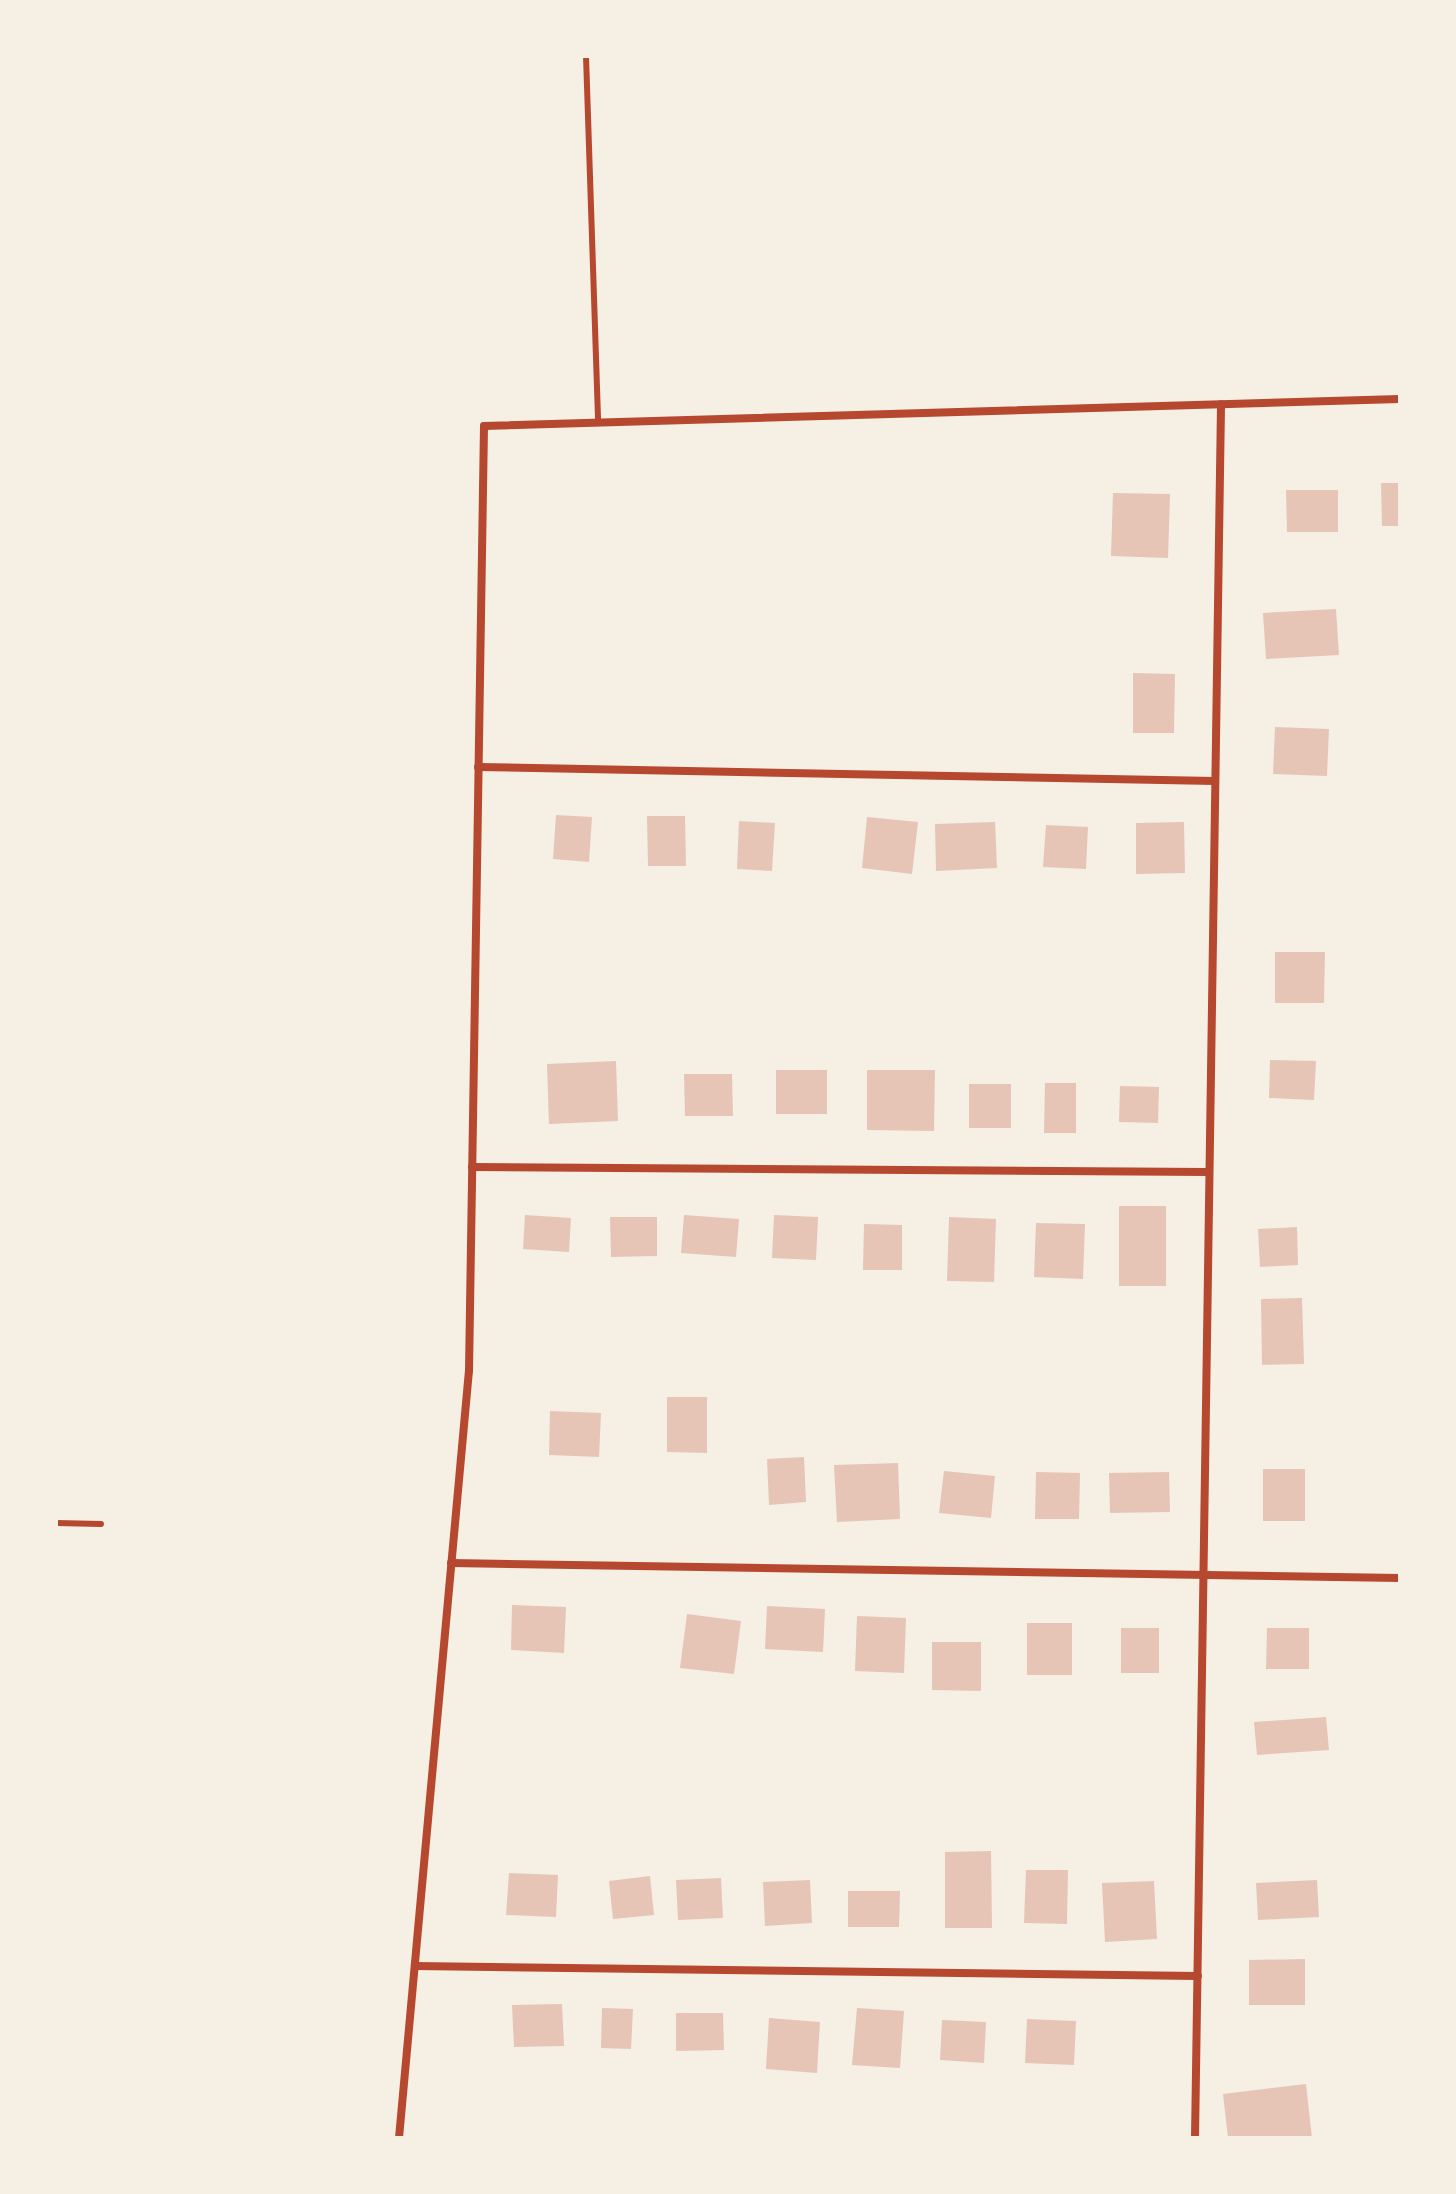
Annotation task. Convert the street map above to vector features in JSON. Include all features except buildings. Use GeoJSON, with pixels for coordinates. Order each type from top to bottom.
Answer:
{"type":"FeatureCollection","features":[{"type":"Feature","properties":{"kind":"street"},"geometry":{"type":"LineString","coordinates":[[399,2138],[469,1371],[484,426],[1400,399]]}},
{"type":"Feature","properties":{"kind":"street"},"geometry":{"type":"LineString","coordinates":[[1195,2138],[1221,404]]}},
{"type":"Feature","properties":{"kind":"street"},"geometry":{"type":"LineString","coordinates":[[478,767],[1215,781]]}},
{"type":"Feature","properties":{"kind":"street"},"geometry":{"type":"LineString","coordinates":[[472,1167],[1209,1172]]}},
{"type":"Feature","properties":{"kind":"street"},"geometry":{"type":"LineString","coordinates":[[451,1563],[1400,1578]]}},
{"type":"Feature","properties":{"kind":"street"},"geometry":{"type":"LineString","coordinates":[[415,1966],[1198,1976]]}},
{"type":"Feature","properties":{"kind":"lane"},"geometry":{"type":"LineString","coordinates":[[586,56],[598,423]]}},
{"type":"Feature","properties":{"kind":"lane"},"geometry":{"type":"LineString","coordinates":[[56,1523],[101,1524]]}}]}
